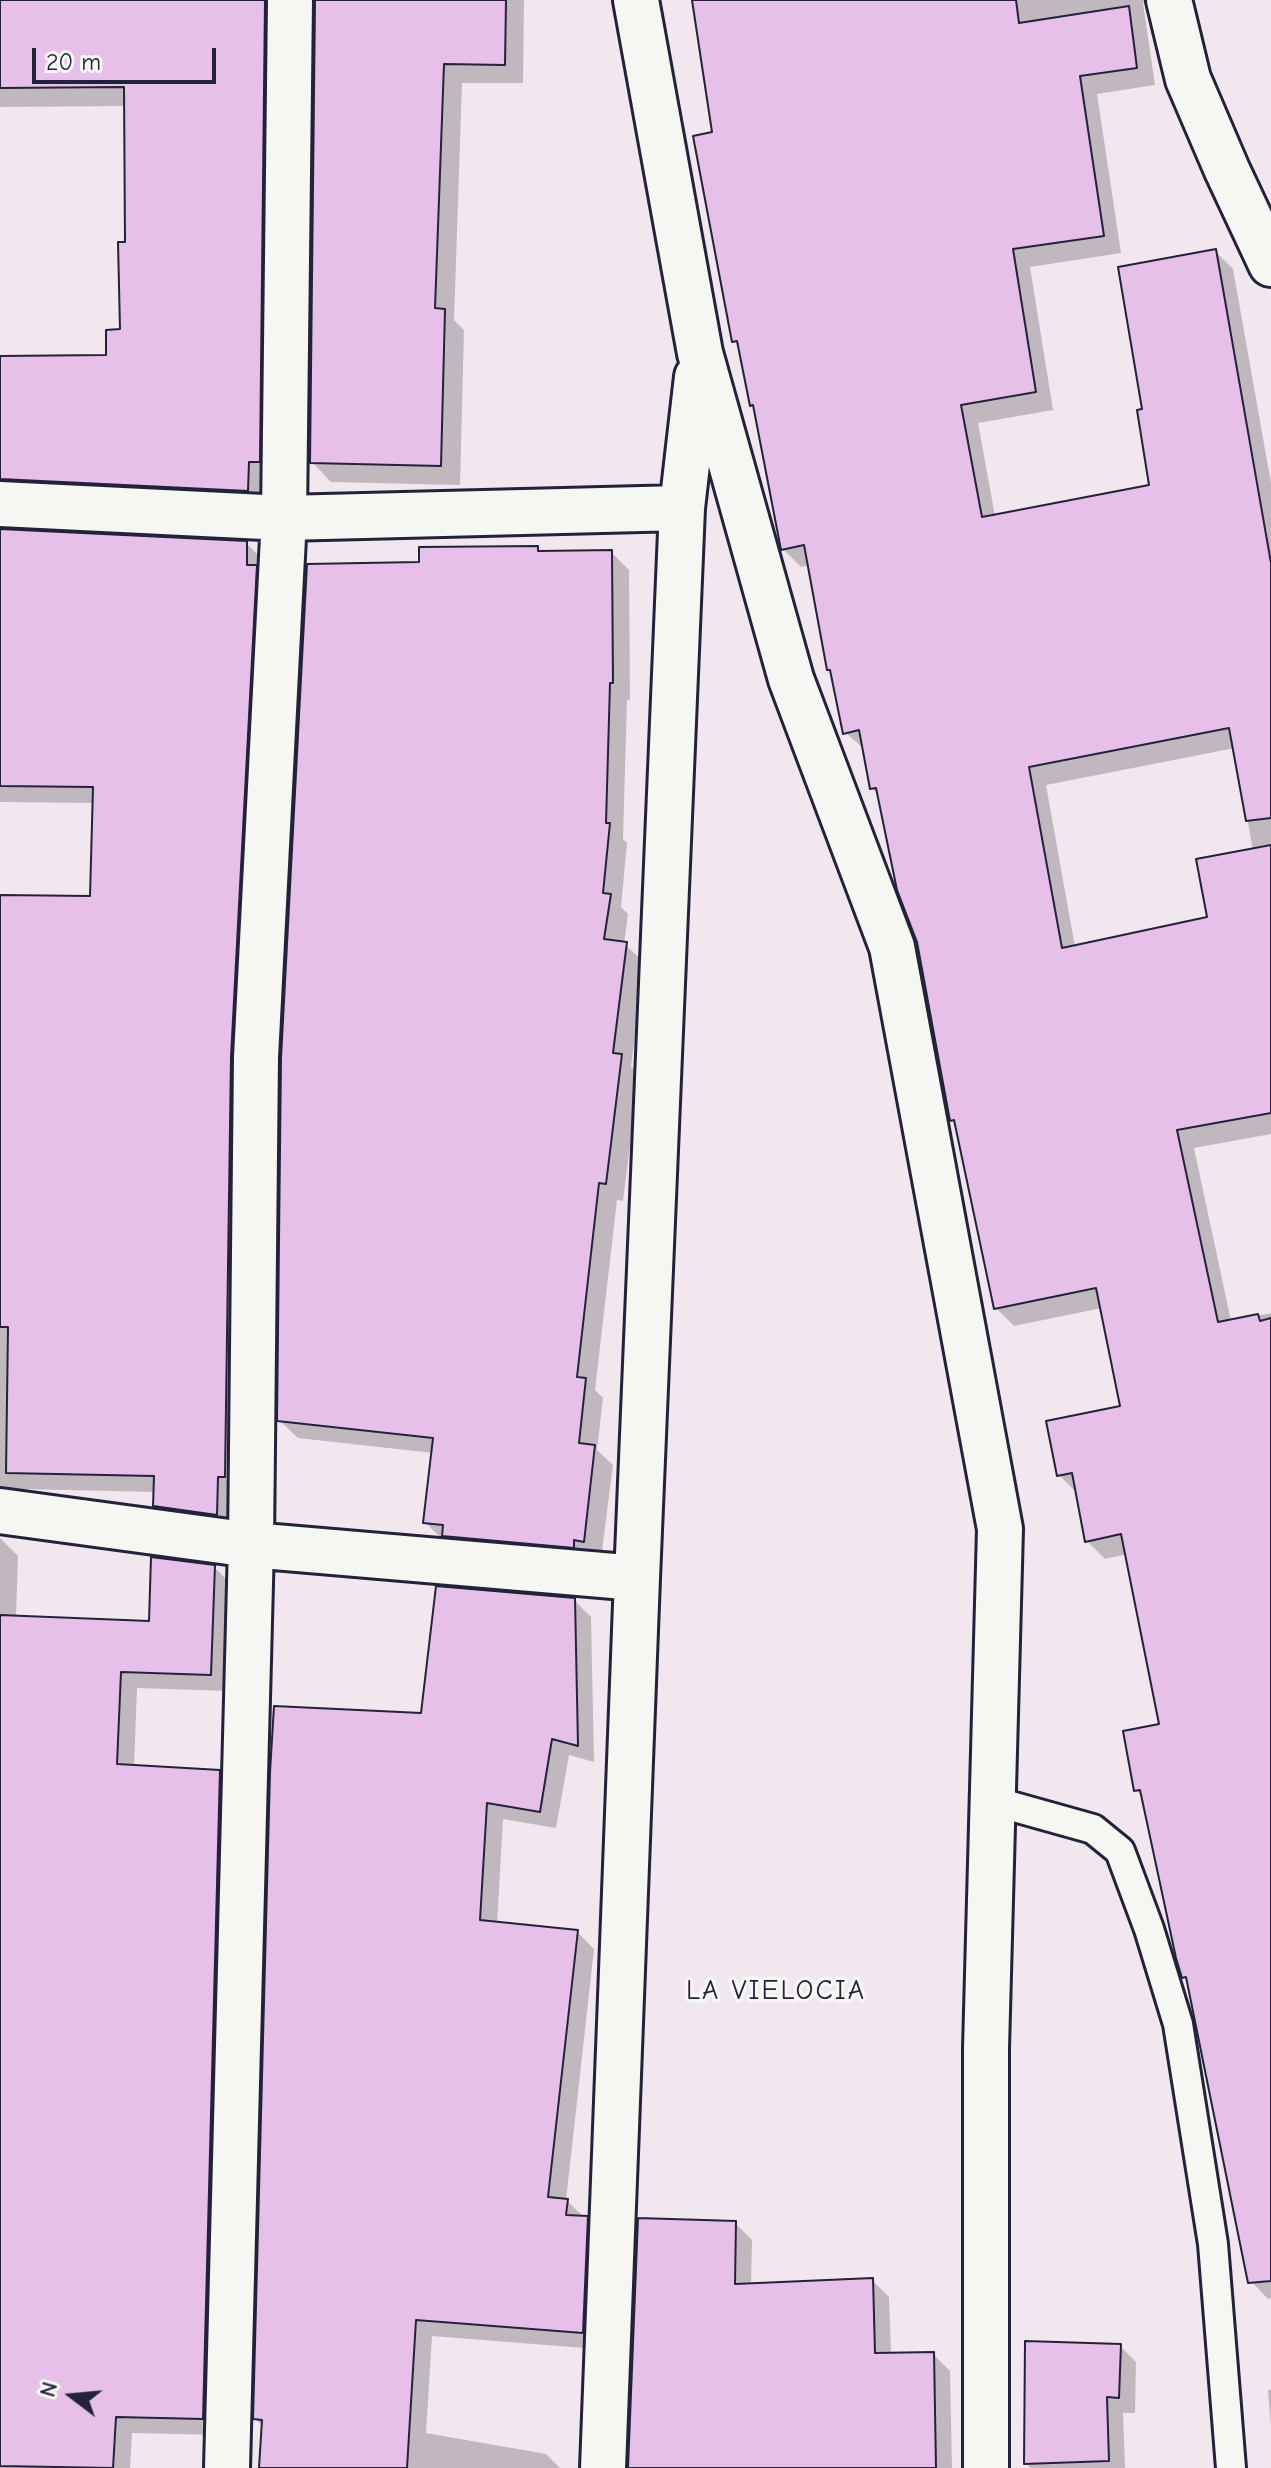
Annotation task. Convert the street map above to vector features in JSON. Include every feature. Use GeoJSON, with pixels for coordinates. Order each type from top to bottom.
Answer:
{"type":"FeatureCollection","features":[{"type":"Feature","properties":{"kind":"street"},"geometry":{"type":"LineString","coordinates":[[227,2468],[251,1545],[256,1057],[284,518],[290,0]]}},
{"type":"Feature","properties":{"kind":"street"},"geometry":{"type":"LineString","coordinates":[[636,0],[700,353],[791,679],[892,947],[1000,1529],[986,2048],[986,2468]]}},
{"type":"Feature","properties":{"kind":"street"},"geometry":{"type":"LineString","coordinates":[[1169,0],[1188,79],[1271,264]]}},
{"type":"Feature","properties":{"kind":"street"},"geometry":{"type":"LineString","coordinates":[[603,2468],[682,508],[700,353]]}},
{"type":"Feature","properties":{"kind":"street"},"geometry":{"type":"LineString","coordinates":[[0,504],[284,518],[682,508]]}},
{"type":"Feature","properties":{"kind":"street"},"geometry":{"type":"LineString","coordinates":[[0,1511],[251,1545],[637,1578]]}},
{"type":"Feature","properties":{"kind":"lane"},"geometry":{"type":"LineString","coordinates":[[993,1801],[1093,1829],[1120,1851],[1149,1929],[1178,2024],[1213,2244],[1231,2468]]}},
{"type":"Feature","properties":{"kind":"building"},"geometry":{"type":"Polygon","coordinates":[[[0,0],[265,0],[260,462],[249,462],[248,491],[0,479],[0,356],[106,355],[106,330],[120,329],[118,242],[125,242],[124,87],[0,88],[0,0]]]}},
{"type":"Feature","properties":{"kind":"building"},"geometry":{"type":"Polygon","coordinates":[[[315,0],[506,0],[505,65],[444,64],[435,308],[445,309],[441,466],[310,463],[315,0]]]}},
{"type":"Feature","properties":{"kind":"building"},"geometry":{"type":"Polygon","coordinates":[[[692,0],[1016,0],[1019,23],[1129,6],[1137,68],[1080,76],[1104,236],[1013,249],[1036,392],[961,405],[982,517],[1149,485],[1137,410],[1142,409],[1118,267],[1216,249],[1271,563],[1271,818],[1246,821],[1229,728],[1029,767],[1062,948],[1207,917],[1196,859],[1271,845],[1271,1113],[1177,1130],[1218,1322],[1258,1314],[1260,1321],[1271,1318],[1271,2281],[1248,2283],[1186,1977],[1182,1978],[1176,1958],[1140,1790],[1134,1791],[1123,1731],[1159,1724],[1121,1534],[1085,1542],[1072,1473],[1057,1476],[1046,1421],[1120,1406],[1096,1288],[994,1309],[954,1120],[950,1121],[917,942],[897,890],[876,788],[870,789],[859,730],[843,734],[830,670],[827,670],[804,545],[781,550],[753,405],[750,406],[737,341],[732,342],[693,136],[712,132],[692,0]]]}},
{"type":"Feature","properties":{"kind":"building"},"geometry":{"type":"Polygon","coordinates":[[[0,529],[247,541],[247,565],[257,565],[231,1057],[225,1477],[218,1477],[217,1515],[153,1506],[154,1476],[6,1473],[8,1327],[0,1327],[0,895],[90,896],[93,787],[0,786],[0,529]]]}},
{"type":"Feature","properties":{"kind":"building"},"geometry":{"type":"Polygon","coordinates":[[[538,546],[538,551],[612,550],[613,683],[610,683],[606,823],[610,823],[603,893],[611,894],[604,939],[627,942],[613,1053],[622,1054],[606,1184],[599,1183],[577,1377],[586,1378],[579,1443],[595,1445],[584,1542],[574,1540],[574,1548],[442,1536],[443,1525],[423,1523],[433,1438],[277,1421],[281,1058],[307,564],[419,562],[419,547],[538,546]]]}},
{"type":"Feature","properties":{"kind":"building"},"geometry":{"type":"Polygon","coordinates":[[[151,1557],[215,1565],[211,1675],[121,1672],[117,1764],[220,1770],[203,2419],[116,2417],[113,2468],[0,2466],[0,1615],[149,1621],[151,1557]]]}},
{"type":"Feature","properties":{"kind":"building"},"geometry":{"type":"Polygon","coordinates":[[[436,1586],[575,1598],[578,1746],[552,1739],[540,1812],[487,1803],[480,1920],[578,1930],[548,2197],[568,2199],[566,2215],[588,2216],[583,2333],[416,2320],[407,2468],[259,2468],[262,2420],[253,2419],[274,1706],[421,1713],[436,1586]]]}},
{"type":"Feature","properties":{"kind":"building"},"geometry":{"type":"Polygon","coordinates":[[[638,2218],[736,2221],[735,2284],[873,2278],[875,2353],[934,2352],[936,2468],[628,2468],[638,2218]]]}},
{"type":"Feature","properties":{"kind":"building"},"geometry":{"type":"Polygon","coordinates":[[[1025,2341],[1121,2344],[1119,2398],[1107,2397],[1109,2461],[1024,2464],[1025,2341]]]}},
{"type":"Feature","properties":{"kind":"district","name":"LA VIELOCIA"},"geometry":{"type":"Point","coordinates":[776,1991]}}]}
